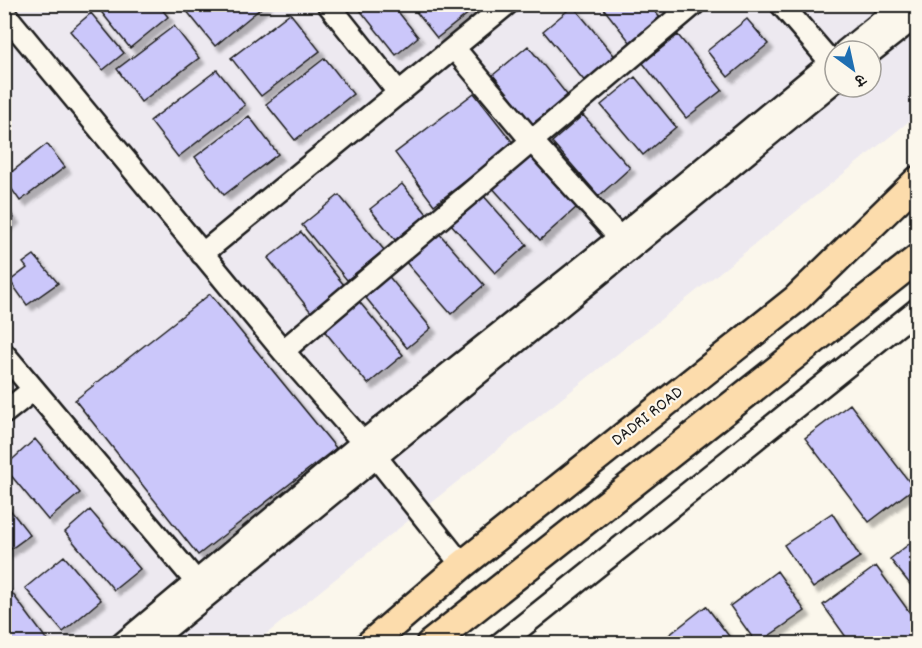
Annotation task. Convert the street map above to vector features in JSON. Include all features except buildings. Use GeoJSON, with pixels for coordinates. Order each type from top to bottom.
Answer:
{"type":"FeatureCollection","features":[{"type":"Feature","properties":{"kind":"main road","name":"DADRI ROAD"},"geometry":{"type":"LineString","coordinates":[[369,644],[462,565],[796,299],[918,180]]}},
{"type":"Feature","properties":{"kind":"main road"},"geometry":{"type":"LineString","coordinates":[[429,644],[918,258]]}},
{"type":"Feature","properties":{"kind":"street"},"geometry":{"type":"LineString","coordinates":[[328,4],[399,93]]}},
{"type":"Feature","properties":{"kind":"street"},"geometry":{"type":"LineString","coordinates":[[202,254],[507,4]]}},
{"type":"Feature","properties":{"kind":"street"},"geometry":{"type":"LineString","coordinates":[[283,351],[694,4]]}},
{"type":"Feature","properties":{"kind":"street"},"geometry":{"type":"LineString","coordinates":[[781,4],[823,50]]}},
{"type":"Feature","properties":{"kind":"street"},"geometry":{"type":"LineString","coordinates":[[864,39],[903,4]]}},
{"type":"Feature","properties":{"kind":"street"},"geometry":{"type":"LineString","coordinates":[[4,13],[283,351],[369,450],[462,565]]}},
{"type":"Feature","properties":{"kind":"street"},"geometry":{"type":"LineString","coordinates":[[883,43],[918,15]]}},
{"type":"Feature","properties":{"kind":"street"},"geometry":{"type":"LineString","coordinates":[[454,48],[531,140],[625,244]]}},
{"type":"Feature","properties":{"kind":"street"},"geometry":{"type":"LineString","coordinates":[[122,644],[202,589],[369,450],[625,244],[823,75]]}},
{"type":"Feature","properties":{"kind":"street"},"geometry":{"type":"LineString","coordinates":[[500,644],[918,309]]}},
{"type":"Feature","properties":{"kind":"street"},"geometry":{"type":"LineString","coordinates":[[4,354],[202,589]]}},
{"type":"Feature","properties":{"kind":"street"},"geometry":{"type":"LineString","coordinates":[[4,413],[33,390]]}},
{"type":"Feature","properties":{"kind":"street"},"geometry":{"type":"LineString","coordinates":[[148,644],[202,589]]}},
{"type":"Feature","properties":{"kind":"shaded area"},"geometry":{"type":"Polygon","coordinates":[[[4,5],[917,5],[917,115],[255,643],[5,643],[4,5]]]}}]}
